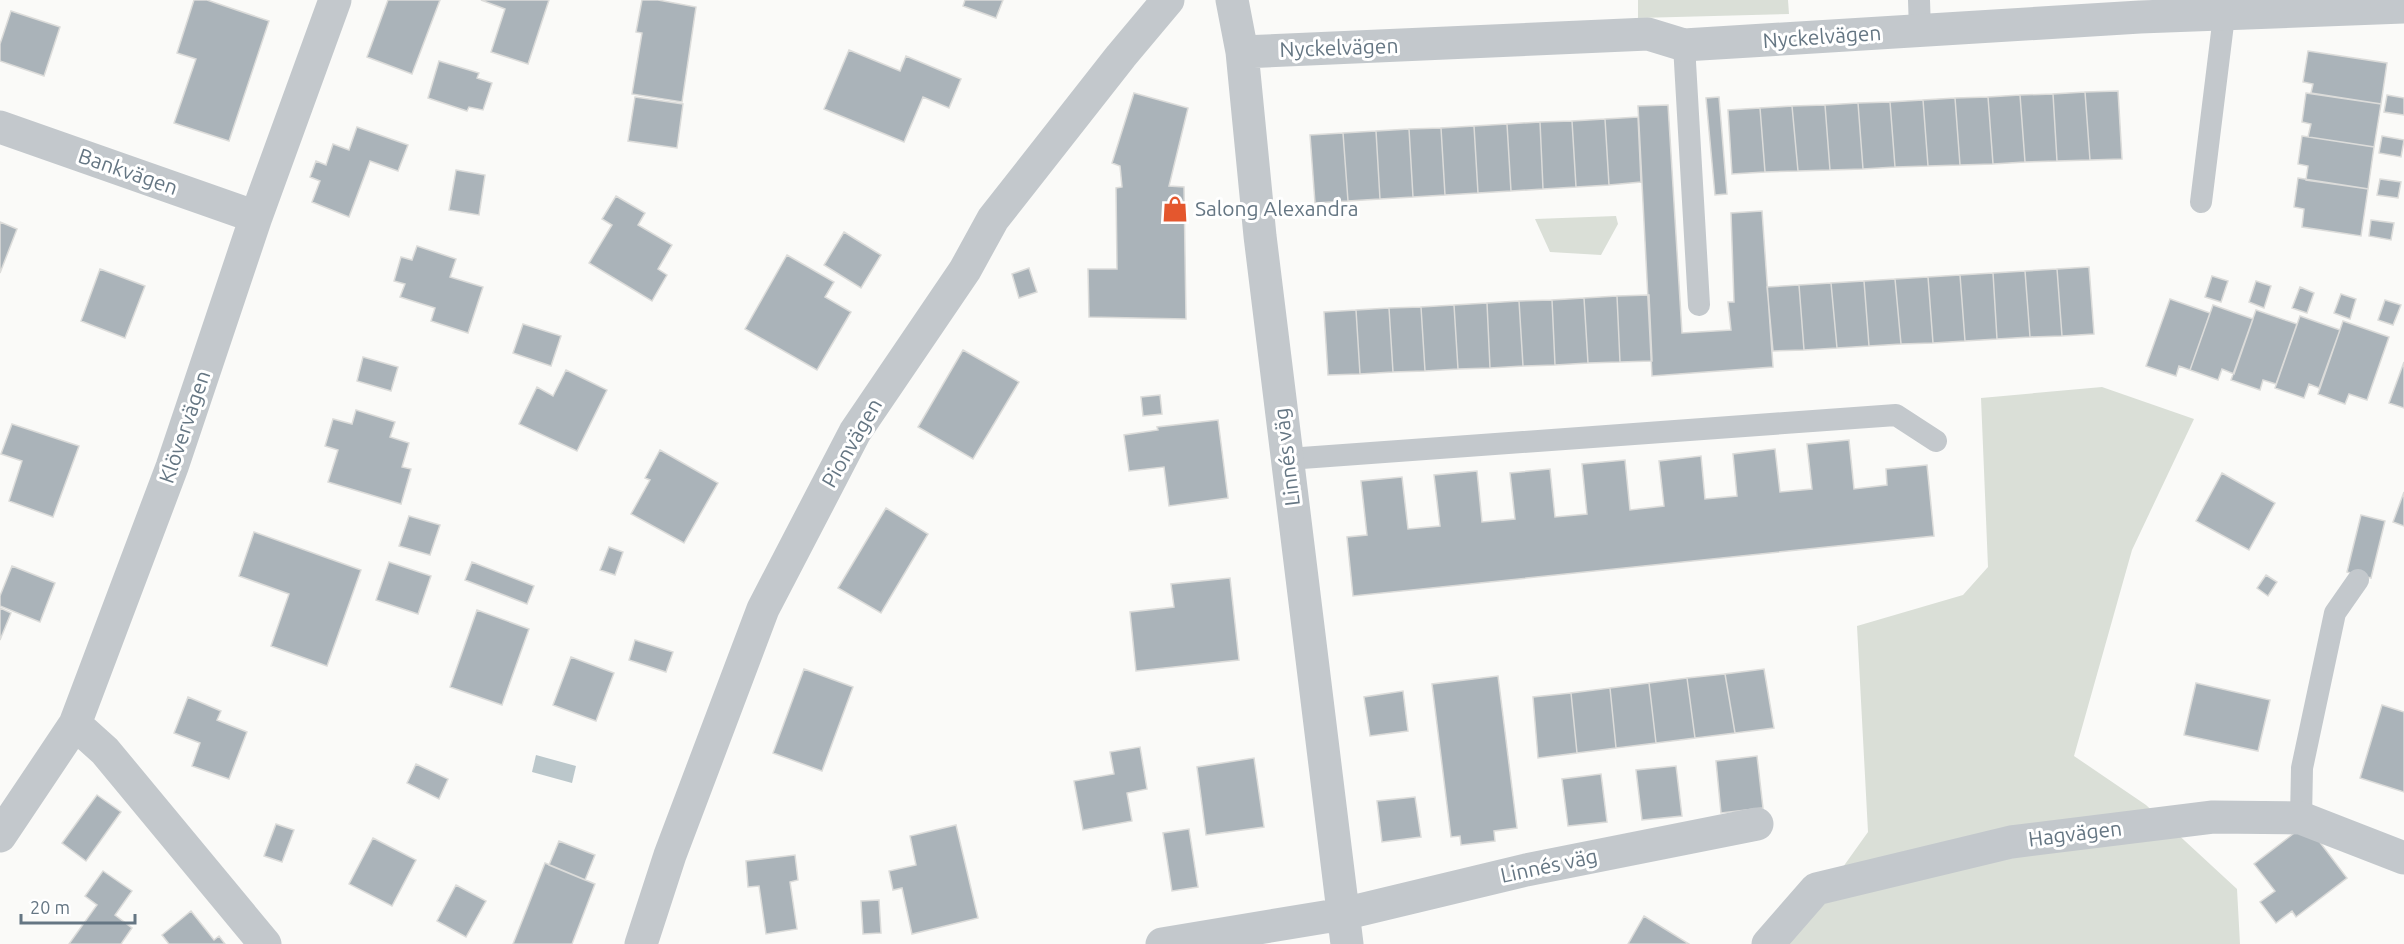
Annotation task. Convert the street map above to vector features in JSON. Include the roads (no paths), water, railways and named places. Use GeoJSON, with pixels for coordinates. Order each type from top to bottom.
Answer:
{"type":"FeatureCollection","features":[{"type":"Feature","properties":{"kind":"street","name":"Klövervägen"},"geometry":{"type":"LineString","coordinates":[[0,836],[75,724],[172,467],[256,217],[334,0]]}},
{"type":"Feature","properties":{"kind":"street","name":"Pionvägen"},"geometry":{"type":"LineString","coordinates":[[641,944],[670,855],[763,609],[855,432],[965,270],[993,219],[1168,0]]}},
{"type":"Feature","properties":{"kind":"street","name":"Linnés väg"},"geometry":{"type":"LineString","coordinates":[[1232,0],[1242,52],[1260,236],[1345,929],[1526,870],[1757,824]]}},
{"type":"Feature","properties":{"kind":"street","name":"Nyckelvägen"},"geometry":{"type":"LineString","coordinates":[[1242,52],[1648,34],[1684,45],[1919,15],[2140,17],[2222,8],[2404,7]]}},
{"type":"Feature","properties":{"kind":"street","name":"Bankvägen"},"geometry":{"type":"LineString","coordinates":[[0,127],[256,217]]}},
{"type":"Feature","properties":{"kind":"street"},"geometry":{"type":"LineString","coordinates":[[75,724],[105,751],[265,944]]}},
{"type":"Feature","properties":{"kind":"street","name":"Hagvägen"},"geometry":{"type":"LineString","coordinates":[[1768,944],[1816,889],[2011,842],[2213,817],[2301,818],[2404,858]]}},
{"type":"Feature","properties":{"kind":"street"},"geometry":{"type":"LineString","coordinates":[[1162,944],[1345,929]]}},
{"type":"Feature","properties":{"kind":"lane"},"geometry":{"type":"LineString","coordinates":[[2201,202],[2222,8]]}},
{"type":"Feature","properties":{"kind":"lane"},"geometry":{"type":"LineString","coordinates":[[1684,45],[1699,306]]}},
{"type":"Feature","properties":{"kind":"lane"},"geometry":{"type":"LineString","coordinates":[[1288,459],[1896,415],[1936,441]]}},
{"type":"Feature","properties":{"kind":"lane"},"geometry":{"type":"LineString","coordinates":[[2301,818],[2302,768],[2335,613],[2358,580]]}},
{"type":"Feature","properties":{"kind":"place","name":"Salong Alexandra"},"geometry":{"type":"Point","coordinates":[1175,209]}}]}
